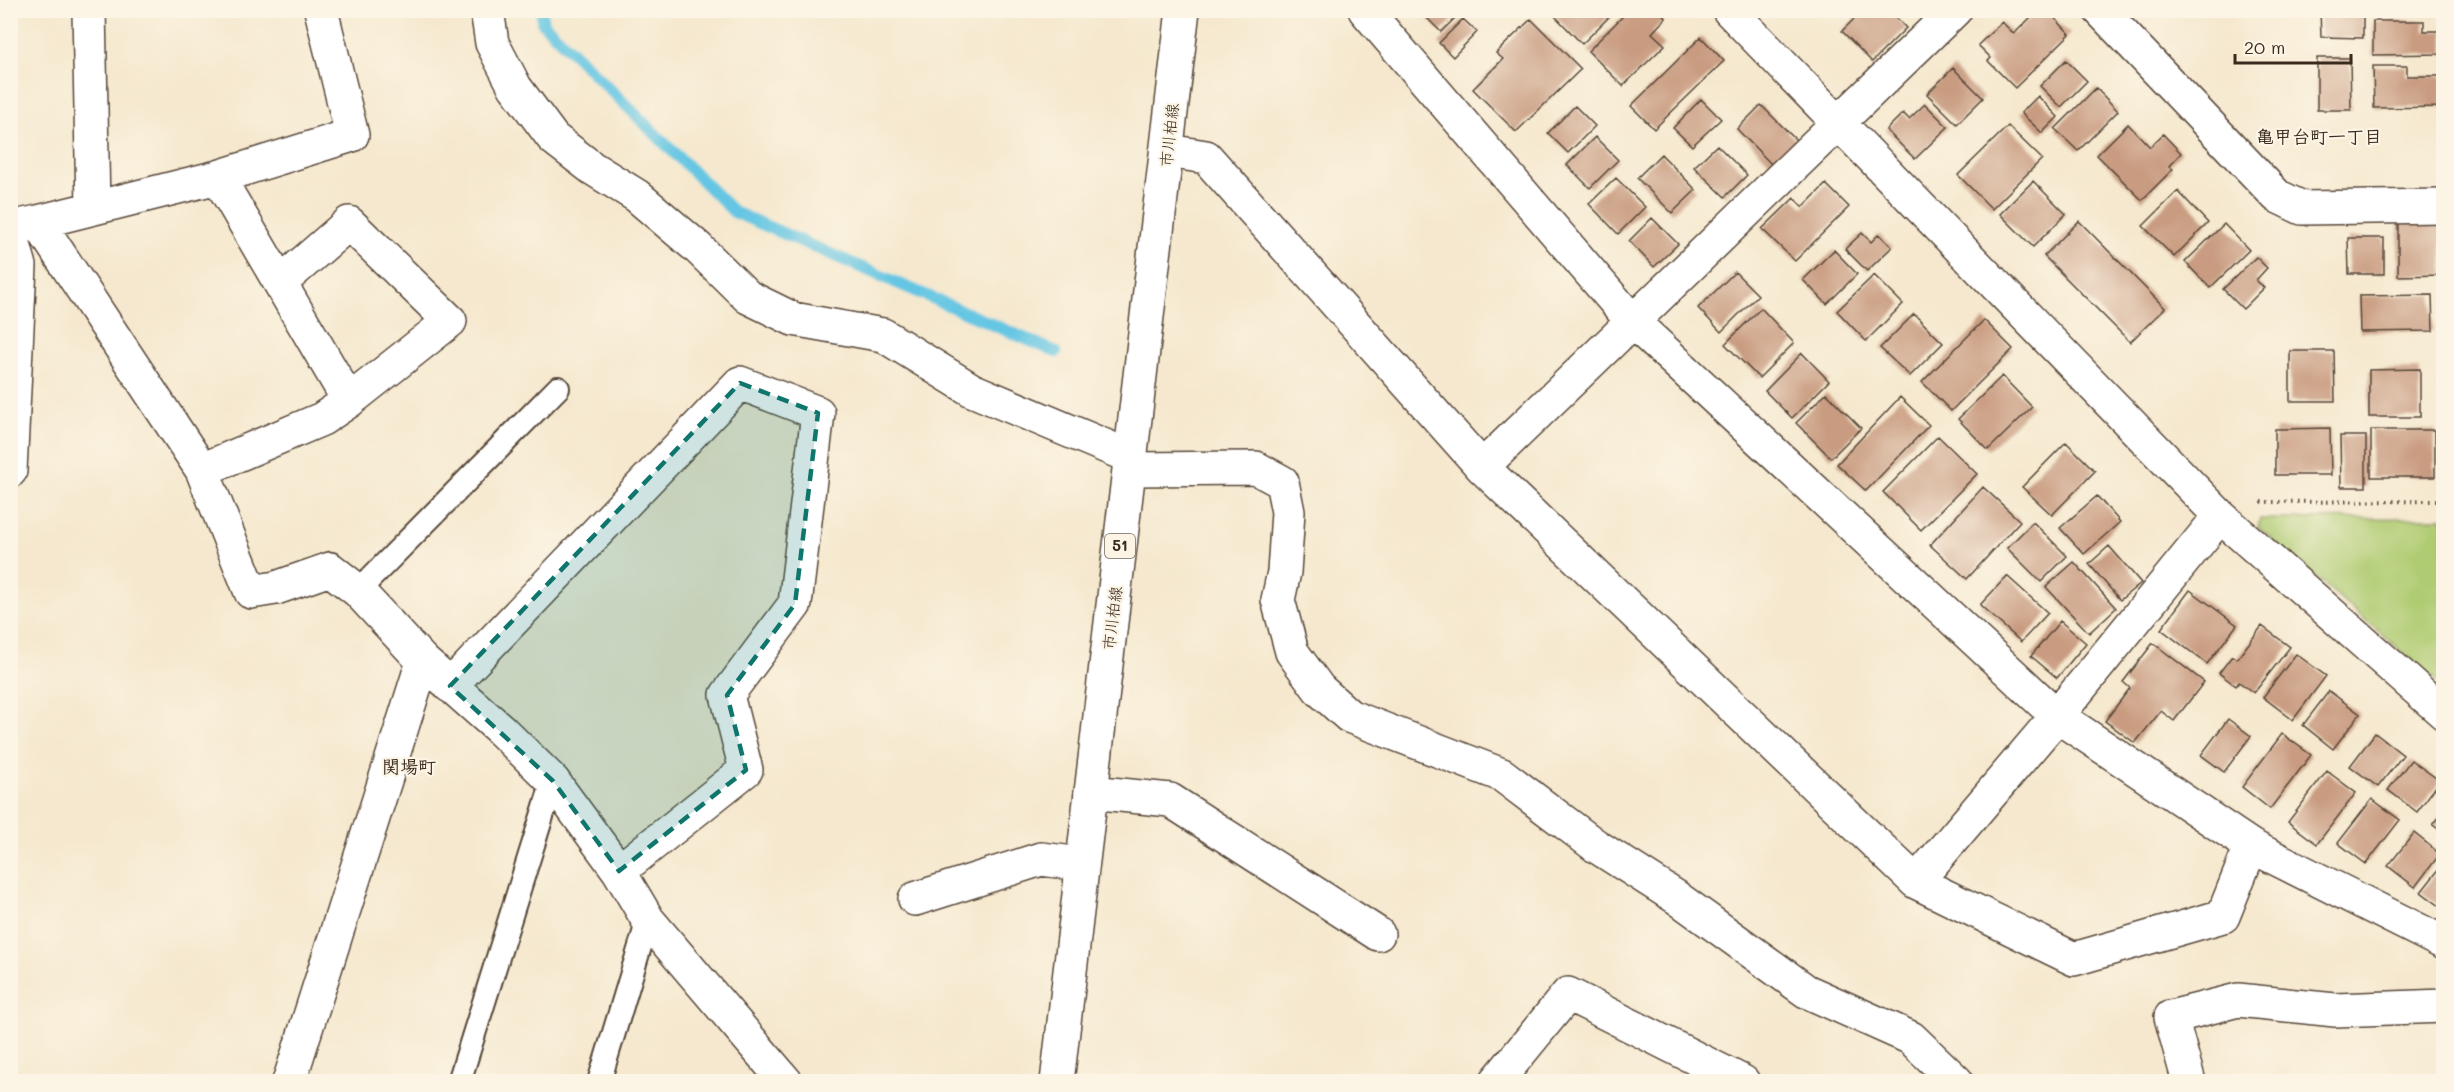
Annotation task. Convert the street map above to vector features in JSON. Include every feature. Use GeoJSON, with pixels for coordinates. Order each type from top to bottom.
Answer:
{"type":"FeatureCollection","features":[{"type":"Feature","properties":{"kind":"street"},"geometry":{"type":"LineString","coordinates":[[89,10],[93,207]]}},
{"type":"Feature","properties":{"kind":"street"},"geometry":{"type":"LineString","coordinates":[[20,226],[218,177],[352,135],[321,10]]}},
{"type":"Feature","properties":{"kind":"street"},"geometry":{"type":"LineString","coordinates":[[487,10],[492,44],[515,87],[553,138],[591,168],[637,196],[698,248],[748,297],[793,319],[883,335],[972,390],[1130,463],[1256,468],[1282,482],[1288,512],[1284,572],[1278,600],[1292,652],[1319,689],[1348,716],[1502,775],[1596,846],[1676,897],[1806,991],[1911,1038],[1957,1082]]}},
{"type":"Feature","properties":{"kind":"street","name":"市川柏線"},"geometry":{"type":"LineString","coordinates":[[1057,1082],[1183,10]]}},
{"type":"Feature","properties":{"kind":"street"},"geometry":{"type":"LineString","coordinates":[[1365,10],[1632,321],[2057,716],[2252,846],[2444,943]]}},
{"type":"Feature","properties":{"kind":"street"},"geometry":{"type":"LineString","coordinates":[[1729,10],[2220,516],[2444,712]]}},
{"type":"Feature","properties":{"kind":"street"},"geometry":{"type":"LineString","coordinates":[[1482,467],[1955,10]]}},
{"type":"Feature","properties":{"kind":"street"},"geometry":{"type":"LineString","coordinates":[[2100,10],[2277,196],[2302,208],[2444,206]]}},
{"type":"Feature","properties":{"kind":"street"},"geometry":{"type":"LineString","coordinates":[[1168,151],[1206,157],[1482,467],[1916,882],[2073,958],[2223,916],[2252,846]]}},
{"type":"Feature","properties":{"kind":"street"},"geometry":{"type":"LineString","coordinates":[[218,177],[349,401]]}},
{"type":"Feature","properties":{"kind":"street"},"geometry":{"type":"LineString","coordinates":[[202,470],[322,418],[349,401],[450,321],[349,223],[280,282]]}},
{"type":"Feature","properties":{"kind":"street"},"geometry":{"type":"LineString","coordinates":[[20,226],[202,470],[251,592],[276,588],[330,569],[358,591],[423,661],[501,730],[553,781],[619,871],[648,920],[782,1079]]}},
{"type":"Feature","properties":{"kind":"street"},"geometry":{"type":"LineString","coordinates":[[10,471],[21,266],[20,226]]}},
{"type":"Feature","properties":{"kind":"street"},"geometry":{"type":"LineString","coordinates":[[450,686],[740,383],[818,413],[795,604],[727,694],[746,770],[619,871]]}},
{"type":"Feature","properties":{"kind":"street"},"geometry":{"type":"LineString","coordinates":[[1916,882],[2057,716],[2220,516]]}},
{"type":"Feature","properties":{"kind":"street"},"geometry":{"type":"LineString","coordinates":[[289,1082],[423,661]]}},
{"type":"Feature","properties":{"kind":"street"},"geometry":{"type":"LineString","coordinates":[[1091,792],[1170,800],[1378,934]]}},
{"type":"Feature","properties":{"kind":"street"},"geometry":{"type":"LineString","coordinates":[[915,899],[1041,859],[1082,864]]}},
{"type":"Feature","properties":{"kind":"street"},"geometry":{"type":"LineString","coordinates":[[1496,1082],[1568,994],[1743,1082]]}},
{"type":"Feature","properties":{"kind":"street"},"geometry":{"type":"LineString","coordinates":[[2189,1082],[2171,1017],[2238,1000],[2335,1010],[2444,1006]]}},
{"type":"Feature","properties":{"kind":"lane"},"geometry":{"type":"LineString","coordinates":[[358,591],[558,388]]}},
{"type":"Feature","properties":{"kind":"lane"},"geometry":{"type":"LineString","coordinates":[[459,1082],[553,781]]}},
{"type":"Feature","properties":{"kind":"lane"},"geometry":{"type":"LineString","coordinates":[[599,1082],[648,920]]}},
{"type":"Feature","properties":{"kind":"path"},"geometry":{"type":"LineString","coordinates":[[2220,516],[2254,502],[2444,501]]}},
{"type":"Feature","properties":{"kind":"highlighted area"},"geometry":{"type":"Polygon","coordinates":[[[740,383],[818,413],[795,604],[727,695],[746,770],[619,871],[553,781],[450,686],[740,383]]]}},
{"type":"Feature","properties":{"kind":"green space"},"geometry":{"type":"Polygon","coordinates":[[[2443,518],[2443,687],[2258,527],[2260,519],[2443,518]]]}},
{"type":"Feature","properties":{"kind":"building"},"geometry":{"type":"Polygon","coordinates":[[[1419,10],[1463,10],[1441,32],[1419,10]]]}},
{"type":"Feature","properties":{"kind":"building"},"geometry":{"type":"Polygon","coordinates":[[[1560,10],[1616,10],[1582,44],[1555,16],[1560,10]]]}},
{"type":"Feature","properties":{"kind":"building"},"geometry":{"type":"Polygon","coordinates":[[[1629,10],[1659,10],[1666,18],[1652,33],[1665,45],[1623,86],[1588,51],[1629,10]]]}},
{"type":"Feature","properties":{"kind":"building"},"geometry":{"type":"Polygon","coordinates":[[[1863,10],[1889,10],[1906,28],[1872,62],[1842,31],[1863,10]]]}},
{"type":"Feature","properties":{"kind":"building"},"geometry":{"type":"Polygon","coordinates":[[[2038,10],[2047,10],[2070,34],[2015,88],[1988,61],[1991,58],[1978,45],[2002,22],[2014,34],[2038,10]]]}},
{"type":"Feature","properties":{"kind":"building"},"geometry":{"type":"Polygon","coordinates":[[[2320,10],[2363,10],[2363,38],[2321,37],[2320,10]]]}},
{"type":"Feature","properties":{"kind":"building"},"geometry":{"type":"Polygon","coordinates":[[[1463,19],[1477,32],[1453,57],[1439,43],[1463,19]]]}},
{"type":"Feature","properties":{"kind":"building"},"geometry":{"type":"Polygon","coordinates":[[[1531,19],[1581,69],[1516,132],[1473,89],[1503,59],[1496,53],[1531,19]]]}},
{"type":"Feature","properties":{"kind":"building"},"geometry":{"type":"Polygon","coordinates":[[[2373,21],[2424,21],[2424,31],[2444,31],[2444,54],[2373,55],[2373,21]]]}},
{"type":"Feature","properties":{"kind":"building"},"geometry":{"type":"Polygon","coordinates":[[[1701,37],[1724,61],[1654,129],[1631,106],[1701,37]]]}},
{"type":"Feature","properties":{"kind":"building"},"geometry":{"type":"Polygon","coordinates":[[[2317,58],[2350,58],[2351,110],[2317,110],[2317,58]]]}},
{"type":"Feature","properties":{"kind":"building"},"geometry":{"type":"Polygon","coordinates":[[[2066,60],[2087,81],[2061,107],[2040,86],[2066,60]]]}},
{"type":"Feature","properties":{"kind":"building"},"geometry":{"type":"Polygon","coordinates":[[[2373,66],[2407,66],[2407,76],[2443,76],[2443,107],[2374,108],[2373,66]]]}},
{"type":"Feature","properties":{"kind":"building"},"geometry":{"type":"Polygon","coordinates":[[[1953,68],[1983,98],[1957,124],[1927,94],[1953,68]]]}},
{"type":"Feature","properties":{"kind":"building"},"geometry":{"type":"Polygon","coordinates":[[[2096,88],[2118,111],[2078,151],[2055,129],[2096,88]]]}},
{"type":"Feature","properties":{"kind":"building"},"geometry":{"type":"Polygon","coordinates":[[[2038,96],[2058,117],[2042,133],[2021,113],[2038,96]]]}},
{"type":"Feature","properties":{"kind":"building"},"geometry":{"type":"Polygon","coordinates":[[[1701,99],[1721,119],[1692,146],[1673,128],[1701,99]]]}},
{"type":"Feature","properties":{"kind":"building"},"geometry":{"type":"Polygon","coordinates":[[[1925,104],[1948,127],[1915,159],[1886,130],[1903,113],[1909,119],[1925,104]]]}},
{"type":"Feature","properties":{"kind":"building"},"geometry":{"type":"Polygon","coordinates":[[[1761,105],[1798,142],[1773,166],[1737,129],[1761,105]]]}},
{"type":"Feature","properties":{"kind":"building"},"geometry":{"type":"Polygon","coordinates":[[[1575,106],[1595,126],[1568,153],[1548,133],[1575,106]]]}},
{"type":"Feature","properties":{"kind":"building"},"geometry":{"type":"Polygon","coordinates":[[[2128,124],[2150,147],[2163,134],[2181,153],[2169,166],[2173,169],[2142,200],[2097,155],[2128,124]]]}},
{"type":"Feature","properties":{"kind":"building"},"geometry":{"type":"Polygon","coordinates":[[[2008,126],[2042,159],[1992,209],[1958,175],[2008,126]]]}},
{"type":"Feature","properties":{"kind":"building"},"geometry":{"type":"Polygon","coordinates":[[[1595,137],[1618,160],[1590,188],[1567,165],[1595,137]]]}},
{"type":"Feature","properties":{"kind":"building"},"geometry":{"type":"Polygon","coordinates":[[[1717,145],[1747,175],[1725,197],[1694,167],[1717,145]]]}},
{"type":"Feature","properties":{"kind":"building"},"geometry":{"type":"Polygon","coordinates":[[[1661,154],[1696,190],[1672,213],[1637,178],[1661,154]]]}},
{"type":"Feature","properties":{"kind":"building"},"geometry":{"type":"Polygon","coordinates":[[[1616,178],[1645,207],[1618,234],[1589,204],[1616,178]]]}},
{"type":"Feature","properties":{"kind":"building"},"geometry":{"type":"Polygon","coordinates":[[[2033,181],[2066,214],[2033,247],[2000,214],[2033,181]]]}},
{"type":"Feature","properties":{"kind":"building"},"geometry":{"type":"Polygon","coordinates":[[[1826,184],[1849,207],[1795,261],[1762,229],[1794,198],[1803,207],[1826,184]]]}},
{"type":"Feature","properties":{"kind":"building"},"geometry":{"type":"Polygon","coordinates":[[[2178,191],[2208,223],[2174,257],[2143,226],[2178,191]]]}},
{"type":"Feature","properties":{"kind":"building"},"geometry":{"type":"Polygon","coordinates":[[[1652,218],[1678,244],[1654,267],[1629,241],[1652,218]]]}},
{"type":"Feature","properties":{"kind":"building"},"geometry":{"type":"Polygon","coordinates":[[[2079,221],[2165,308],[2130,342],[2044,256],[2079,221]]]}},
{"type":"Feature","properties":{"kind":"building"},"geometry":{"type":"Polygon","coordinates":[[[2398,223],[2442,223],[2443,275],[2398,276],[2398,223]]]}},
{"type":"Feature","properties":{"kind":"building"},"geometry":{"type":"Polygon","coordinates":[[[2224,224],[2249,250],[2210,288],[2185,262],[2224,224]]]}},
{"type":"Feature","properties":{"kind":"building"},"geometry":{"type":"Polygon","coordinates":[[[1862,233],[1871,242],[1879,234],[1892,247],[1867,271],[1845,249],[1862,233]]]}},
{"type":"Feature","properties":{"kind":"building"},"geometry":{"type":"Polygon","coordinates":[[[2348,238],[2384,238],[2384,274],[2349,274],[2348,238]]]}},
{"type":"Feature","properties":{"kind":"building"},"geometry":{"type":"Polygon","coordinates":[[[1834,250],[1857,274],[1827,304],[1803,280],[1834,250]]]}},
{"type":"Feature","properties":{"kind":"building"},"geometry":{"type":"Polygon","coordinates":[[[2256,257],[2267,268],[2256,280],[2264,288],[2243,309],[2223,289],[2256,257]]]}},
{"type":"Feature","properties":{"kind":"building"},"geometry":{"type":"Polygon","coordinates":[[[1735,272],[1758,295],[1721,332],[1698,308],[1735,272]]]}},
{"type":"Feature","properties":{"kind":"building"},"geometry":{"type":"Polygon","coordinates":[[[1874,275],[1903,304],[1866,341],[1837,311],[1874,275]]]}},
{"type":"Feature","properties":{"kind":"building"},"geometry":{"type":"Polygon","coordinates":[[[2432,295],[2433,331],[2360,332],[2359,296],[2432,295]]]}},
{"type":"Feature","properties":{"kind":"building"},"geometry":{"type":"Polygon","coordinates":[[[1761,308],[1794,343],[1759,378],[1725,344],[1761,308]]]}},
{"type":"Feature","properties":{"kind":"building"},"geometry":{"type":"Polygon","coordinates":[[[1914,314],[1943,343],[1910,376],[1880,348],[1914,314]]]}},
{"type":"Feature","properties":{"kind":"building"},"geometry":{"type":"Polygon","coordinates":[[[1984,320],[2013,349],[1951,411],[1922,382],[1984,320]]]}},
{"type":"Feature","properties":{"kind":"building"},"geometry":{"type":"Polygon","coordinates":[[[2290,351],[2334,351],[2335,401],[2290,401],[2290,351]]]}},
{"type":"Feature","properties":{"kind":"building"},"geometry":{"type":"Polygon","coordinates":[[[1802,353],[1829,381],[1792,418],[1765,391],[1802,353]]]}},
{"type":"Feature","properties":{"kind":"building"},"geometry":{"type":"Polygon","coordinates":[[[2420,369],[2420,417],[2369,417],[2369,370],[2420,369]]]}},
{"type":"Feature","properties":{"kind":"building"},"geometry":{"type":"Polygon","coordinates":[[[2002,376],[2032,407],[1988,450],[1958,419],[2002,376]]]}},
{"type":"Feature","properties":{"kind":"building"},"geometry":{"type":"Polygon","coordinates":[[[1826,393],[1861,428],[1831,458],[1796,423],[1826,393]]]}},
{"type":"Feature","properties":{"kind":"building"},"geometry":{"type":"Polygon","coordinates":[[[1900,397],[1929,425],[1866,491],[1837,464],[1900,397]]]}},
{"type":"Feature","properties":{"kind":"building"},"geometry":{"type":"Polygon","coordinates":[[[2330,428],[2331,475],[2275,475],[2275,429],[2330,428]]]}},
{"type":"Feature","properties":{"kind":"building"},"geometry":{"type":"Polygon","coordinates":[[[2371,430],[2435,430],[2435,477],[2371,477],[2371,430]]]}},
{"type":"Feature","properties":{"kind":"building"},"geometry":{"type":"Polygon","coordinates":[[[1938,436],[1977,474],[1921,530],[1883,492],[1938,436]]]}},
{"type":"Feature","properties":{"kind":"building"},"geometry":{"type":"Polygon","coordinates":[[[2340,436],[2366,436],[2366,487],[2341,487],[2340,436]]]}},
{"type":"Feature","properties":{"kind":"building"},"geometry":{"type":"Polygon","coordinates":[[[2066,442],[2095,471],[2052,515],[2022,487],[2066,442]]]}},
{"type":"Feature","properties":{"kind":"building"},"geometry":{"type":"Polygon","coordinates":[[[1983,487],[2020,521],[1967,579],[1930,545],[1983,487]]]}},
{"type":"Feature","properties":{"kind":"building"},"geometry":{"type":"Polygon","coordinates":[[[2097,496],[2120,522],[2084,554],[2060,528],[2097,496]]]}},
{"type":"Feature","properties":{"kind":"building"},"geometry":{"type":"Polygon","coordinates":[[[2033,522],[2067,556],[2041,582],[2007,548],[2033,522]]]}},
{"type":"Feature","properties":{"kind":"building"},"geometry":{"type":"Polygon","coordinates":[[[2109,546],[2141,583],[2120,600],[2089,564],[2109,546]]]}},
{"type":"Feature","properties":{"kind":"building"},"geometry":{"type":"Polygon","coordinates":[[[2074,562],[2116,608],[2089,633],[2046,587],[2074,562]]]}},
{"type":"Feature","properties":{"kind":"building"},"geometry":{"type":"Polygon","coordinates":[[[2007,576],[2048,613],[2021,642],[1980,605],[2007,576]]]}},
{"type":"Feature","properties":{"kind":"building"},"geometry":{"type":"Polygon","coordinates":[[[2190,590],[2237,625],[2207,664],[2161,629],[2190,590]]]}},
{"type":"Feature","properties":{"kind":"building"},"geometry":{"type":"Polygon","coordinates":[[[2060,621],[2086,643],[2057,678],[2031,656],[2060,621]]]}},
{"type":"Feature","properties":{"kind":"building"},"geometry":{"type":"Polygon","coordinates":[[[2262,626],[2290,647],[2254,693],[2239,682],[2236,686],[2219,673],[2232,656],[2237,659],[2262,626]]]}},
{"type":"Feature","properties":{"kind":"building"},"geometry":{"type":"Polygon","coordinates":[[[2153,643],[2204,682],[2174,721],[2161,711],[2135,743],[2105,721],[2130,688],[2123,682],[2153,643]]]}},
{"type":"Feature","properties":{"kind":"building"},"geometry":{"type":"Polygon","coordinates":[[[2296,654],[2326,676],[2293,720],[2263,697],[2296,654]]]}},
{"type":"Feature","properties":{"kind":"building"},"geometry":{"type":"Polygon","coordinates":[[[2329,691],[2360,714],[2333,749],[2303,725],[2329,691]]]}},
{"type":"Feature","properties":{"kind":"building"},"geometry":{"type":"Polygon","coordinates":[[[2228,719],[2251,736],[2224,772],[2201,755],[2228,719]]]}},
{"type":"Feature","properties":{"kind":"building"},"geometry":{"type":"Polygon","coordinates":[[[2375,733],[2403,755],[2378,787],[2350,766],[2375,733]]]}},
{"type":"Feature","properties":{"kind":"building"},"geometry":{"type":"Polygon","coordinates":[[[2282,734],[2311,755],[2270,809],[2242,787],[2282,734]]]}},
{"type":"Feature","properties":{"kind":"building"},"geometry":{"type":"Polygon","coordinates":[[[2411,760],[2440,781],[2417,812],[2388,790],[2411,760]]]}},
{"type":"Feature","properties":{"kind":"building"},"geometry":{"type":"Polygon","coordinates":[[[2327,771],[2356,793],[2317,844],[2288,822],[2327,771]]]}},
{"type":"Feature","properties":{"kind":"building"},"geometry":{"type":"Polygon","coordinates":[[[2372,799],[2400,820],[2366,864],[2338,843],[2372,799]]]}},
{"type":"Feature","properties":{"kind":"building"},"geometry":{"type":"Polygon","coordinates":[[[2444,811],[2444,833],[2433,825],[2444,811]]]}},
{"type":"Feature","properties":{"kind":"building"},"geometry":{"type":"Polygon","coordinates":[[[2414,833],[2440,854],[2415,887],[2388,866],[2414,833]]]}},
{"type":"Feature","properties":{"kind":"building"},"geometry":{"type":"Polygon","coordinates":[[[2444,863],[2444,909],[2421,892],[2444,863]]]}},
{"type":"Feature","properties":{"kind":"waterway"},"geometry":{"type":"LineString","coordinates":[[542,10],[542,22],[734,212],[1056,352]]}},
{"type":"Feature","properties":{"kind":"district","name":"亀甲台町一丁目"},"geometry":{"type":"Point","coordinates":[2319,137]}},
{"type":"Feature","properties":{"kind":"district","name":"関場町"},"geometry":{"type":"Point","coordinates":[409,767]}}]}
